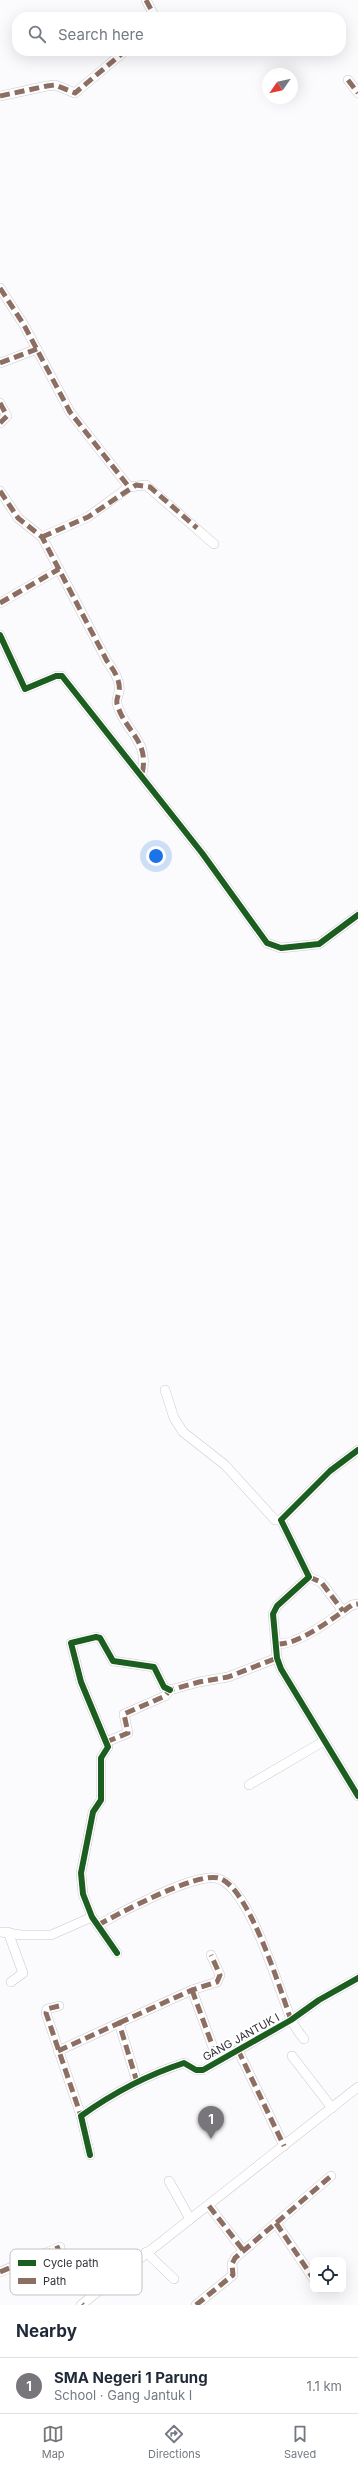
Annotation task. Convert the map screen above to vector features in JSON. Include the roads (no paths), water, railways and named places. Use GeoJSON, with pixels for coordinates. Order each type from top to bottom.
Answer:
{"type":"FeatureCollection","features":[{"type":"Feature","properties":{"kind":"street"},"geometry":{"type":"LineString","coordinates":[[146,0],[152,12]]}},
{"type":"Feature","properties":{"kind":"street"},"geometry":{"type":"LineString","coordinates":[[0,96],[51,86],[75,93],[119,56]]}},
{"type":"Feature","properties":{"kind":"street"},"geometry":{"type":"LineString","coordinates":[[348,80],[358,93]]}},
{"type":"Feature","properties":{"kind":"street"},"geometry":{"type":"LineString","coordinates":[[0,288],[37,349],[70,412],[129,487]]}},
{"type":"Feature","properties":{"kind":"street"},"geometry":{"type":"LineString","coordinates":[[0,363],[37,349]]}},
{"type":"Feature","properties":{"kind":"street"},"geometry":{"type":"LineString","coordinates":[[0,403],[7,416],[0,423]]}},
{"type":"Feature","properties":{"kind":"street"},"geometry":{"type":"LineString","coordinates":[[42,537],[88,517],[129,487],[136,485],[150,487],[214,544]]}},
{"type":"Feature","properties":{"kind":"street"},"geometry":{"type":"LineString","coordinates":[[0,491],[18,518],[42,537],[107,661],[115,672],[119,691],[117,697],[118,707],[145,755],[142,774]]}},
{"type":"Feature","properties":{"kind":"street"},"geometry":{"type":"LineString","coordinates":[[0,603],[59,569]]}},
{"type":"Feature","properties":{"kind":"street"},"geometry":{"type":"LineString","coordinates":[[0,636],[25,689],[56,676],[62,676],[142,774],[269,945],[281,948],[319,944],[358,915]]}},
{"type":"Feature","properties":{"kind":"street"},"geometry":{"type":"LineString","coordinates":[[165,1390],[174,1418],[183,1432],[225,1465],[275,1520],[280,1520]]}},
{"type":"Feature","properties":{"kind":"street"},"geometry":{"type":"LineString","coordinates":[[280,1520],[330,1472],[358,1450]]}},
{"type":"Feature","properties":{"kind":"street"},"geometry":{"type":"LineString","coordinates":[[280,1520],[310,1577],[321,1582],[343,1611]]}},
{"type":"Feature","properties":{"kind":"street"},"geometry":{"type":"LineString","coordinates":[[310,1577],[274,1610],[273,1620],[277,1644],[277,1658],[290,1688],[358,1796]]}},
{"type":"Feature","properties":{"kind":"street"},"geometry":{"type":"LineString","coordinates":[[277,1644],[285,1644],[311,1632],[343,1611],[358,1604]]}},
{"type":"Feature","properties":{"kind":"street"},"geometry":{"type":"LineString","coordinates":[[117,1953],[92,1917],[83,1894],[81,1873],[93,1812],[101,1800],[101,1758],[108,1747],[81,1682],[71,1643],[73,1641],[96,1637],[100,1638],[113,1661],[154,1667],[164,1687],[170,1690]]}},
{"type":"Feature","properties":{"kind":"street"},"geometry":{"type":"LineString","coordinates":[[106,1742],[128,1733],[124,1714],[166,1696],[170,1690],[199,1682],[228,1677],[277,1658]]}},
{"type":"Feature","properties":{"kind":"street"},"geometry":{"type":"LineString","coordinates":[[249,1785],[324,1741]]}},
{"type":"Feature","properties":{"kind":"street"},"geometry":{"type":"LineString","coordinates":[[98,1925],[175,1888],[206,1878],[220,1878],[230,1886],[255,1926],[267,1950],[291,2020],[304,2040]]}},
{"type":"Feature","properties":{"kind":"street"},"geometry":{"type":"LineString","coordinates":[[4,1932],[22,1935],[51,1935],[92,1917]]}},
{"type":"Feature","properties":{"kind":"street"},"geometry":{"type":"LineString","coordinates":[[4,1932],[23,1973],[12,1982]]}},
{"type":"Feature","properties":{"kind":"street"},"geometry":{"type":"LineString","coordinates":[[58,2051],[192,1990],[213,1984],[220,1978],[220,1972],[212,1955]]}},
{"type":"Feature","properties":{"kind":"street","name":"GANG JANTUK I"},"geometry":{"type":"LineString","coordinates":[[81,2116],[111,2095],[136,2082],[184,2063],[199,2071],[291,2020],[320,2000],[358,1978]]}},
{"type":"Feature","properties":{"kind":"street"},"geometry":{"type":"LineString","coordinates":[[192,1990],[218,2061]]}},
{"type":"Feature","properties":{"kind":"street"},"geometry":{"type":"LineString","coordinates":[[59,2006],[46,2012],[81,2116],[90,2155]]}},
{"type":"Feature","properties":{"kind":"street"},"geometry":{"type":"LineString","coordinates":[[120,2023],[136,2082]]}},
{"type":"Feature","properties":{"kind":"street"},"geometry":{"type":"LineString","coordinates":[[238,2050],[284,2146]]}},
{"type":"Feature","properties":{"kind":"street"},"geometry":{"type":"LineString","coordinates":[[292,2056],[332,2108]]}},
{"type":"Feature","properties":{"kind":"street"},"geometry":{"type":"LineString","coordinates":[[142,2255],[209,2206],[332,2108],[357,2090]]}},
{"type":"Feature","properties":{"kind":"street"},"geometry":{"type":"LineString","coordinates":[[196,2305],[233,2275],[232,2262],[243,2250],[331,2176]]}},
{"type":"Feature","properties":{"kind":"street"},"geometry":{"type":"LineString","coordinates":[[169,2181],[190,2219]]}},
{"type":"Feature","properties":{"kind":"street"},"geometry":{"type":"LineString","coordinates":[[209,2206],[243,2250]]}},
{"type":"Feature","properties":{"kind":"street"},"geometry":{"type":"LineString","coordinates":[[276,2223],[310,2274]]}},
{"type":"Feature","properties":{"kind":"street"},"geometry":{"type":"LineString","coordinates":[[53,2249],[60,2246]]}},
{"type":"Feature","properties":{"kind":"street"},"geometry":{"type":"LineString","coordinates":[[146,2252],[174,2279]]}},
{"type":"Feature","properties":{"kind":"street"},"geometry":{"type":"LineString","coordinates":[[0,2272],[10,2268]]}},
{"type":"Feature","properties":{"kind":"street"},"geometry":{"type":"LineString","coordinates":[[82,2305],[94,2295]]}},
{"type":"Feature","properties":{"kind":"place","name":"SMA Negeri 1 Parung"},"geometry":{"type":"Point","coordinates":[211,2139]}}]}
